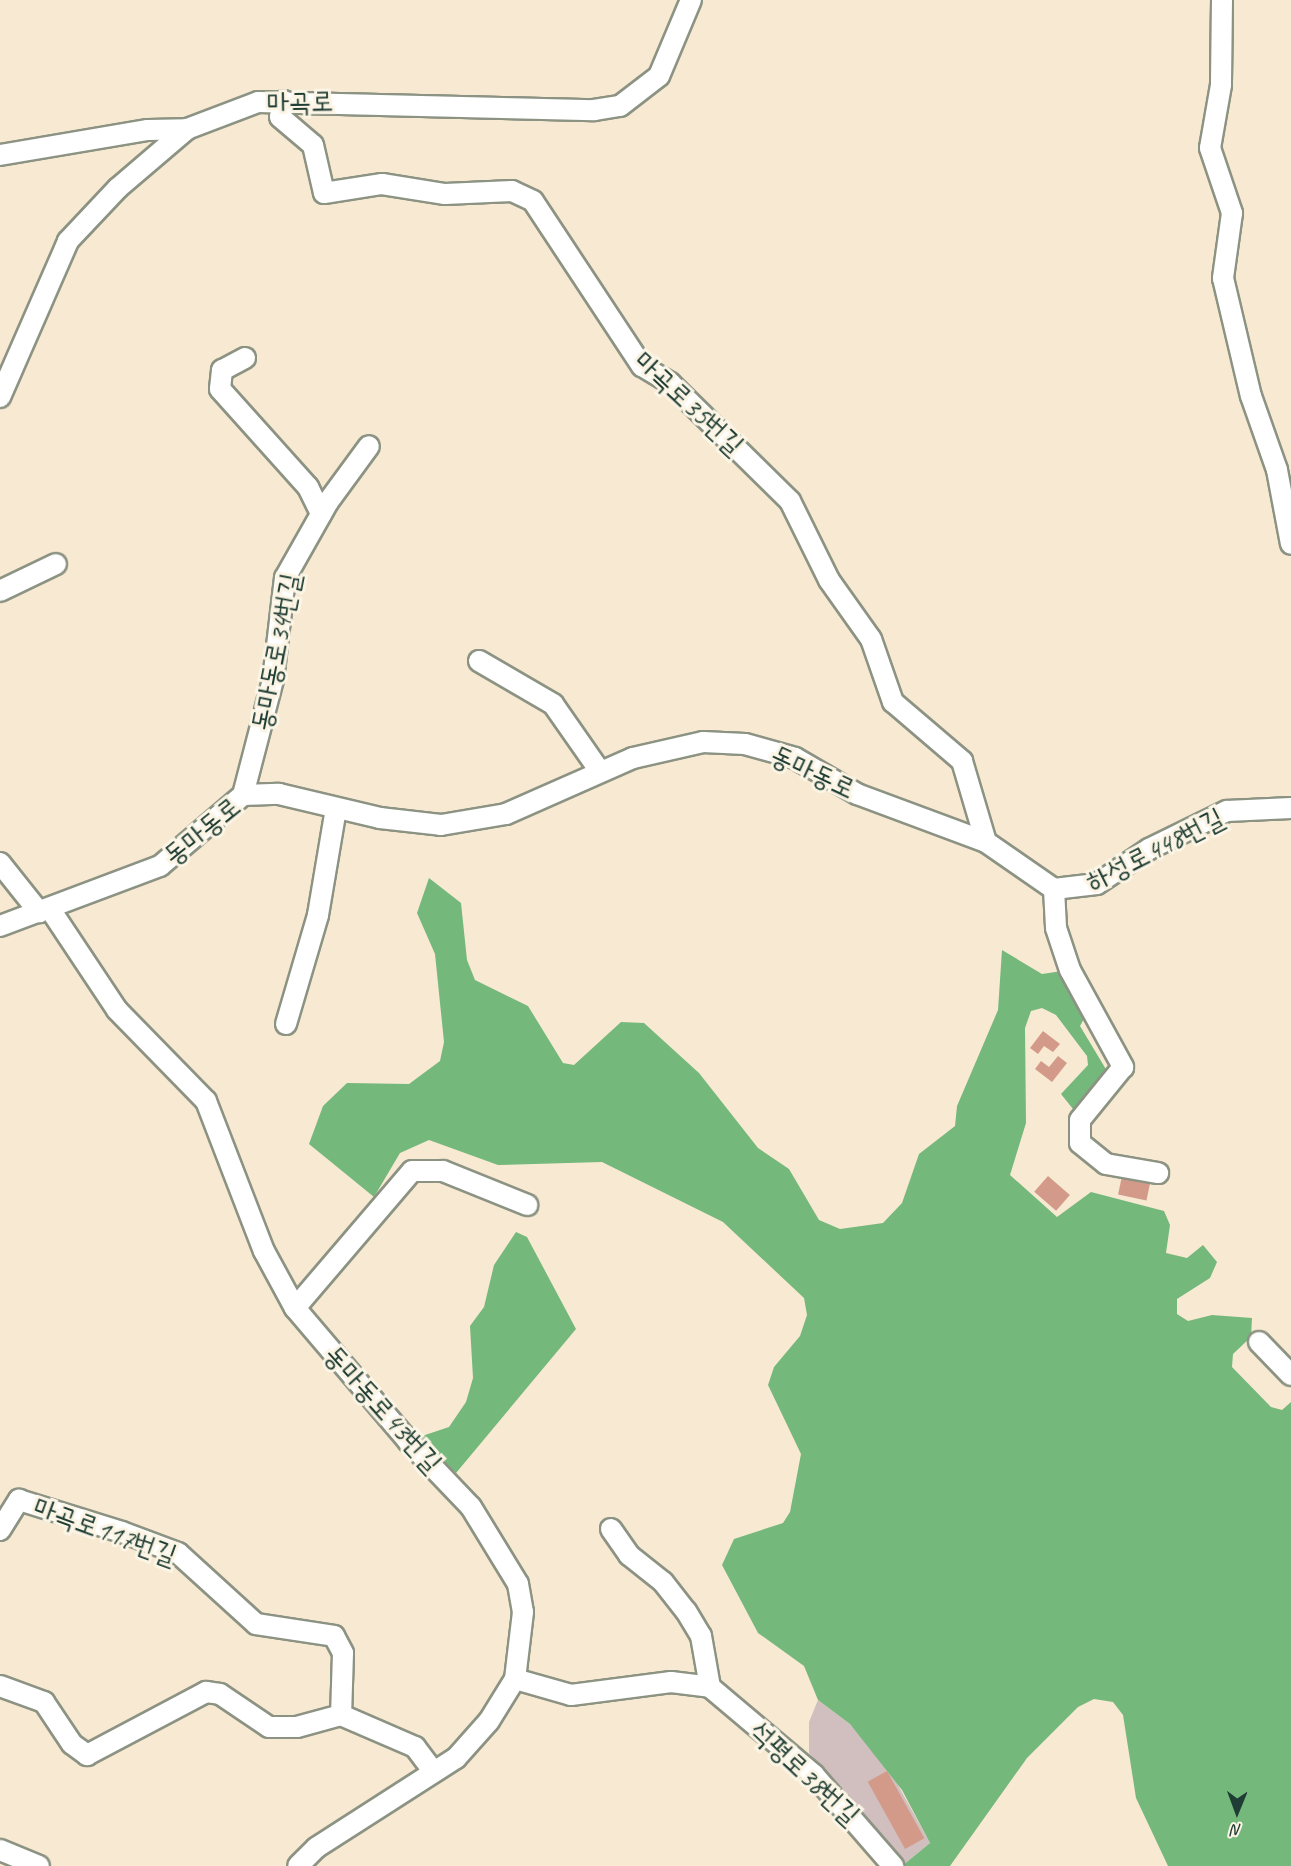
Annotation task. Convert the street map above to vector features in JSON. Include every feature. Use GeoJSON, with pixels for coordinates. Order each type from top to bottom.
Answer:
{"type":"FeatureCollection","features":[{"type":"Feature","properties":{"kind":"street","name":"마곡로"},"geometry":{"type":"LineString","coordinates":[[0,397],[68,241],[118,188],[187,129],[237,106],[284,101],[594,110],[620,106],[659,76],[691,0]]}},
{"type":"Feature","properties":{"kind":"street"},"geometry":{"type":"LineString","coordinates":[[1222,0],[1221,85],[1210,148],[1232,213],[1223,278],[1251,396],[1277,470],[1291,544]]}},
{"type":"Feature","properties":{"kind":"street","name":"마곡로35번길"},"geometry":{"type":"LineString","coordinates":[[284,101],[280,117],[313,145],[324,193],[382,184],[446,194],[512,191],[533,201],[642,366],[670,383],[790,501],[829,580],[871,639],[893,702],[962,761],[987,842]]}},
{"type":"Feature","properties":{"kind":"street"},"geometry":{"type":"LineString","coordinates":[[0,155],[148,130],[187,129]]}},
{"type":"Feature","properties":{"kind":"street"},"geometry":{"type":"LineString","coordinates":[[245,358],[222,370],[220,389],[308,487],[321,514]]}},
{"type":"Feature","properties":{"kind":"street","name":"동마동로34번길"},"geometry":{"type":"LineString","coordinates":[[243,795],[273,680],[285,578],[321,514],[369,446]]}},
{"type":"Feature","properties":{"kind":"street"},"geometry":{"type":"LineString","coordinates":[[0,591],[56,564]]}},
{"type":"Feature","properties":{"kind":"street"},"geometry":{"type":"LineString","coordinates":[[479,661],[553,704],[599,770]]}},
{"type":"Feature","properties":{"kind":"street","name":"동마동로"},"geometry":{"type":"LineString","coordinates":[[0,926],[160,866],[243,795],[279,794],[336,809],[412,823],[482,820],[528,806],[599,770],[669,748],[746,744],[795,758],[857,794],[987,842]]}},
{"type":"Feature","properties":{"kind":"street","name":"하성로448번길"},"geometry":{"type":"LineString","coordinates":[[987,842],[1054,889],[1097,884],[1158,844],[1227,811],[1291,808]]}},
{"type":"Feature","properties":{"kind":"street"},"geometry":{"type":"LineString","coordinates":[[286,1024],[318,915],[336,809]]}},
{"type":"Feature","properties":{"kind":"street"},"geometry":{"type":"LineString","coordinates":[[0,863],[44,910]]}},
{"type":"Feature","properties":{"kind":"street","name":"하성로448번길"},"geometry":{"type":"LineString","coordinates":[[1054,889],[1056,928],[1070,970],[1123,1067],[1080,1120],[1080,1143],[1106,1164],[1158,1173]]}},
{"type":"Feature","properties":{"kind":"street","name":"동마동로43번길"},"geometry":{"type":"LineString","coordinates":[[44,910],[117,1010],[206,1101],[264,1251],[295,1308],[495,1539],[521,1597],[515,1679],[472,1743],[434,1772],[316,1848],[298,1866]]}},
{"type":"Feature","properties":{"kind":"street"},"geometry":{"type":"LineString","coordinates":[[295,1308],[412,1171],[443,1171],[527,1204]]}},
{"type":"Feature","properties":{"kind":"street"},"geometry":{"type":"LineString","coordinates":[[1259,1342],[1291,1375]]}},
{"type":"Feature","properties":{"kind":"street","name":"마곡로117번길"},"geometry":{"type":"LineString","coordinates":[[0,1530],[19,1500],[122,1532],[178,1553],[256,1624],[334,1636],[343,1653],[341,1715]]}},
{"type":"Feature","properties":{"kind":"street"},"geometry":{"type":"LineString","coordinates":[[515,1679],[571,1695],[671,1682],[710,1687],[700,1636],[686,1611],[663,1582],[629,1555],[611,1529]]}},
{"type":"Feature","properties":{"kind":"street"},"geometry":{"type":"LineString","coordinates":[[0,1686],[44,1702],[72,1744],[87,1755],[206,1692],[220,1694],[269,1726],[297,1727],[341,1715],[415,1748],[434,1772]]}},
{"type":"Feature","properties":{"kind":"street","name":"석평로38번길"},"geometry":{"type":"LineString","coordinates":[[710,1687],[843,1803],[893,1866]]}},
{"type":"Feature","properties":{"kind":"street"},"geometry":{"type":"LineString","coordinates":[[0,1850],[39,1866]]}},
{"type":"Feature","properties":{"kind":"shaded area"},"geometry":{"type":"Polygon","coordinates":[[[818,1700],[850,1724],[888,1767],[930,1843],[902,1866],[809,1753],[809,1722],[818,1700]]]}},
{"type":"Feature","properties":{"kind":"green space"},"geometry":{"type":"Polygon","coordinates":[[[429,878],[461,903],[467,960],[475,980],[528,1006],[563,1063],[574,1065],[621,1022],[644,1023],[699,1073],[758,1148],[789,1169],[819,1220],[840,1229],[883,1223],[902,1203],[919,1154],[955,1126],[957,1106],[998,1010],[1002,950],[1042,974],[1062,971],[1086,1015],[1080,1026],[1107,1071],[1073,1109],[1061,1094],[1088,1065],[1087,1056],[1056,1015],[1042,1008],[1031,1011],[1025,1028],[1026,1123],[1010,1175],[1057,1217],[1091,1192],[1164,1211],[1170,1225],[1166,1253],[1187,1258],[1203,1245],[1217,1262],[1210,1278],[1177,1299],[1177,1314],[1188,1321],[1212,1315],[1252,1318],[1251,1337],[1233,1354],[1232,1367],[1271,1407],[1282,1410],[1291,1402],[1291,1866],[1168,1866],[1136,1798],[1123,1715],[1113,1702],[1094,1699],[1078,1707],[1027,1758],[950,1866],[902,1866],[930,1843],[902,1790],[850,1724],[818,1700],[804,1666],[758,1633],[722,1565],[734,1539],[783,1523],[790,1512],[801,1454],[768,1385],[774,1367],[800,1336],[807,1315],[804,1298],[723,1222],[602,1162],[498,1165],[429,1140],[400,1153],[374,1197],[309,1144],[323,1106],[347,1083],[409,1084],[440,1061],[444,1042],[435,954],[417,913],[429,878]]]}},
{"type":"Feature","properties":{"kind":"green space"},"geometry":{"type":"Polygon","coordinates":[[[516,1232],[527,1237],[576,1329],[456,1473],[421,1442],[422,1436],[449,1427],[466,1402],[473,1378],[470,1326],[484,1307],[494,1265],[516,1232]]]}},
{"type":"Feature","properties":{"kind":"building"},"geometry":{"type":"Polygon","coordinates":[[[1043,1031],[1060,1044],[1053,1052],[1044,1046],[1038,1054],[1030,1048],[1043,1031]]]}},
{"type":"Feature","properties":{"kind":"building"},"geometry":{"type":"Polygon","coordinates":[[[1058,1056],[1067,1063],[1052,1082],[1035,1069],[1041,1061],[1049,1067],[1058,1056]]]}},
{"type":"Feature","properties":{"kind":"building"},"geometry":{"type":"Polygon","coordinates":[[[1048,1176],[1070,1195],[1056,1211],[1034,1192],[1048,1176]]]}},
{"type":"Feature","properties":{"kind":"building"},"geometry":{"type":"Polygon","coordinates":[[[1122,1176],[1150,1182],[1146,1201],[1118,1195],[1122,1176]]]}},
{"type":"Feature","properties":{"kind":"building"},"geometry":{"type":"Polygon","coordinates":[[[887,1771],[924,1838],[905,1849],[868,1782],[887,1771]]]}}]}
